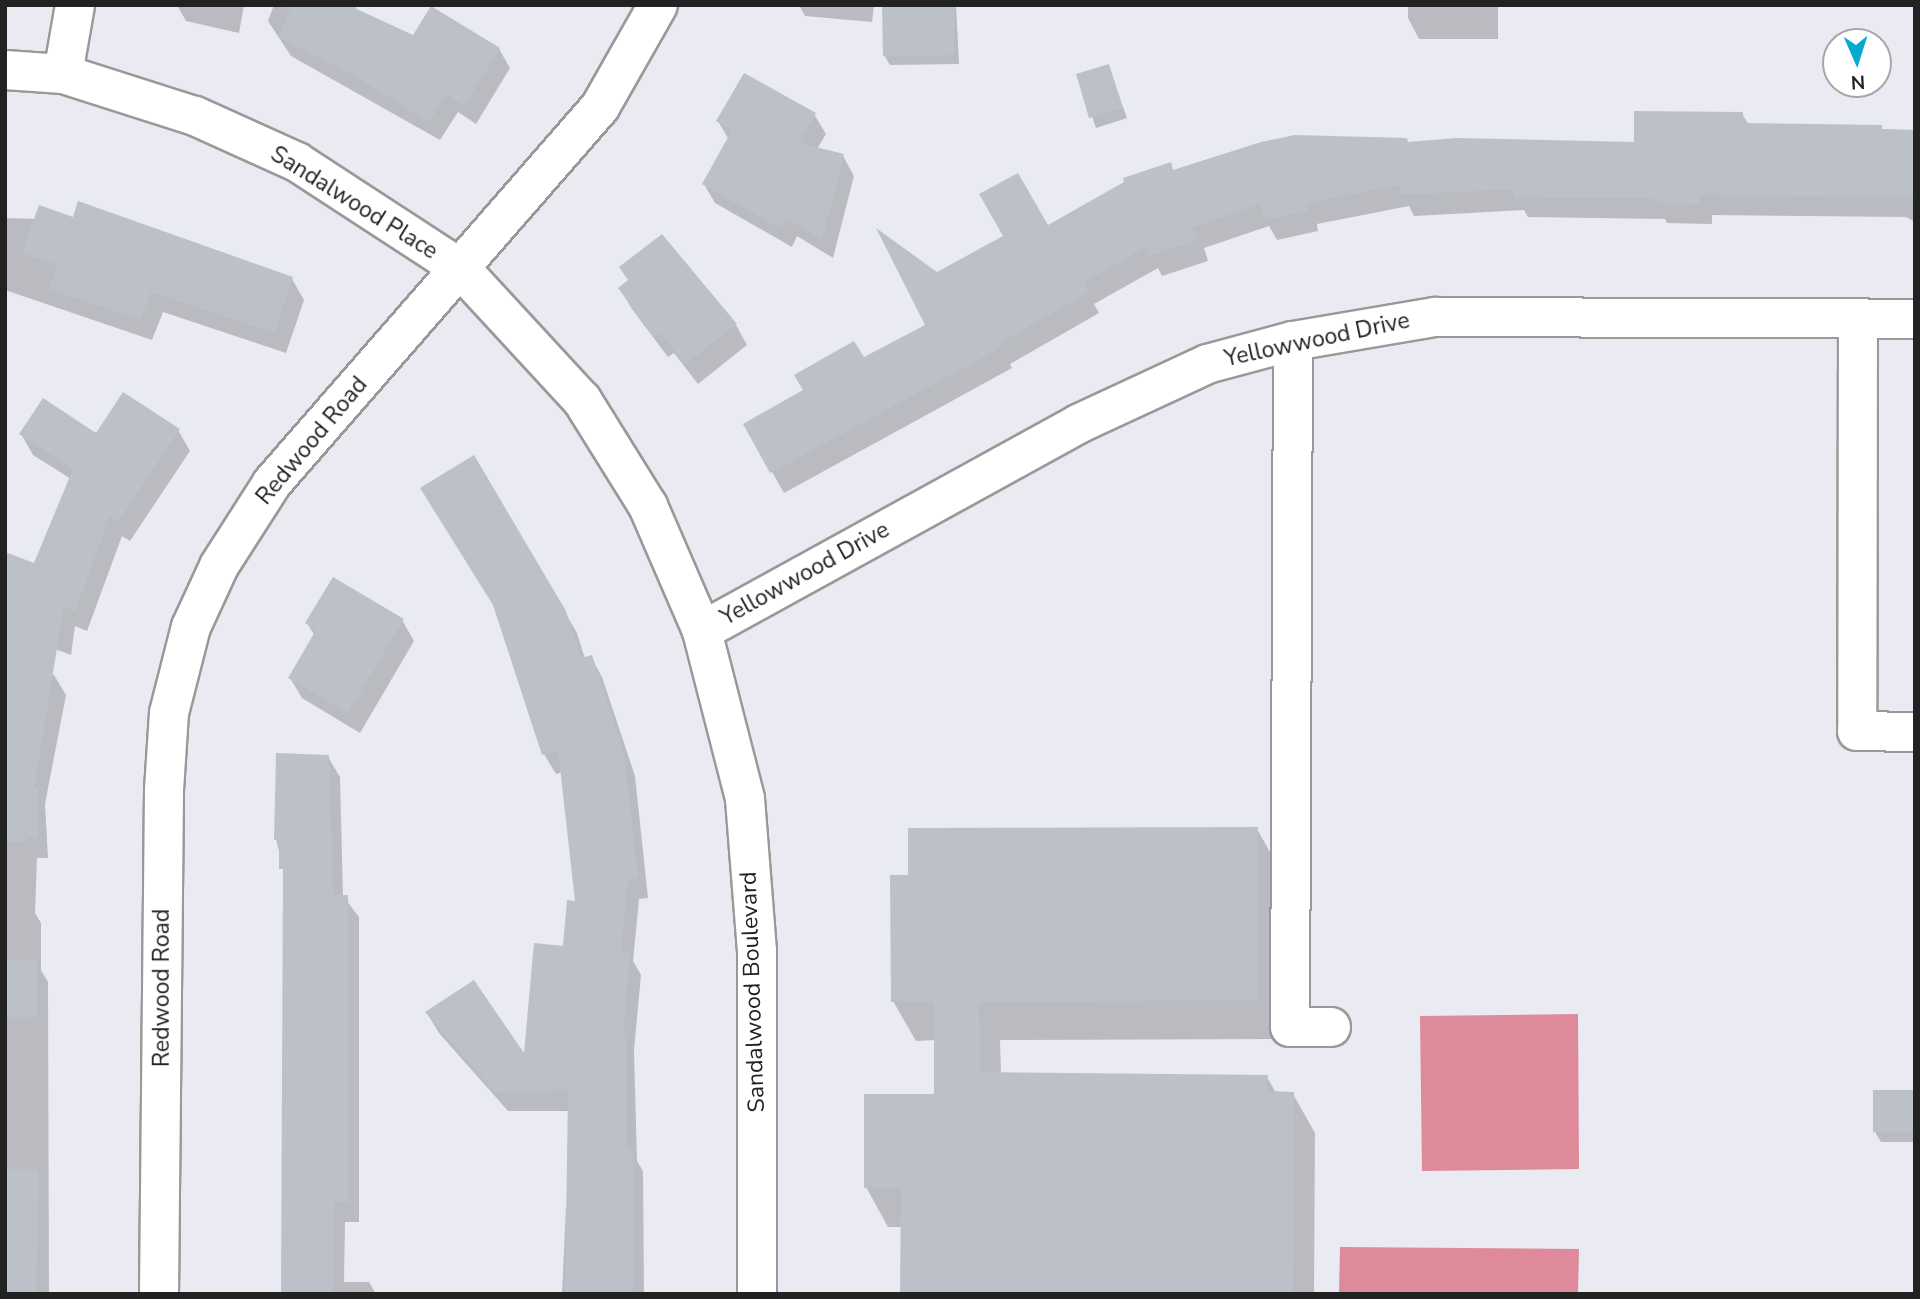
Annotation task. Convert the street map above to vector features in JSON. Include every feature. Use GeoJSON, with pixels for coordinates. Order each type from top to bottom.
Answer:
{"type":"FeatureCollection","features":[{"type":"Feature","properties":{"kind":"street"},"geometry":{"type":"LineString","coordinates":[[63,74],[75,5]]}},
{"type":"Feature","properties":{"kind":"street","name":"Redwood Road"},"geometry":{"type":"LineString","coordinates":[[159,1294],[164,789],[169,713],[191,627],[219,566],[272,484],[600,107],[657,5]]}},
{"type":"Feature","properties":{"kind":"street","name":"Sandalwood Place"},"geometry":{"type":"LineString","coordinates":[[5,70],[63,74],[195,116],[297,162],[461,269]]}},
{"type":"Feature","properties":{"kind":"street","name":"Sandalwood Boulevard"},"geometry":{"type":"LineString","coordinates":[[461,269],[582,400],[648,506],[702,631],[745,799],[757,951],[757,1294]]}},
{"type":"Feature","properties":{"kind":"street","name":"Yellowwood Drive"},"geometry":{"type":"LineString","coordinates":[[702,631],[1078,424],[1207,364],[1293,341],[1435,317],[1915,319]]}},
{"type":"Feature","properties":{"kind":"street"},"geometry":{"type":"LineString","coordinates":[[1858,318],[1857,731],[1915,732]]}},
{"type":"Feature","properties":{"kind":"street"},"geometry":{"type":"LineString","coordinates":[[1293,341],[1290,1027],[1331,1027]]}},
{"type":"Feature","properties":{"kind":"shaded area"},"geometry":{"type":"Polygon","coordinates":[[[1578,1014],[1579,1169],[1422,1171],[1420,1016],[1578,1014]]]}},
{"type":"Feature","properties":{"kind":"shaded area"},"geometry":{"type":"Polygon","coordinates":[[[1340,1247],[1579,1249],[1578,1294],[1339,1294],[1340,1247]]]}},
{"type":"Feature","properties":{"kind":"building"},"geometry":{"type":"Polygon","coordinates":[[[292,5],[348,5],[413,35],[431,6],[500,48],[464,106],[446,94],[429,122],[355,76],[278,37],[292,5]]]}},
{"type":"Feature","properties":{"kind":"building"},"geometry":{"type":"Polygon","coordinates":[[[882,5],[954,5],[954,55],[883,56],[882,5]]]}},
{"type":"Feature","properties":{"kind":"building"},"geometry":{"type":"Polygon","coordinates":[[[1109,64],[1123,108],[1089,118],[1076,74],[1109,64]]]}},
{"type":"Feature","properties":{"kind":"building"},"geometry":{"type":"Polygon","coordinates":[[[744,73],[816,113],[799,143],[844,154],[822,240],[786,218],[780,228],[702,184],[732,130],[716,121],[744,73]]]}},
{"type":"Feature","properties":{"kind":"building"},"geometry":{"type":"Polygon","coordinates":[[[1634,111],[1743,112],[1743,123],[1882,125],[1882,130],[1915,130],[1915,197],[1701,195],[1701,204],[1654,203],[1654,198],[1514,197],[1514,189],[1400,195],[1400,185],[1306,203],[1307,211],[1263,220],[1260,204],[1193,227],[1198,240],[1149,256],[1146,247],[1084,282],[1089,292],[1000,343],[1002,347],[770,473],[743,424],[803,390],[794,375],[854,341],[864,357],[925,325],[876,228],[937,272],[1003,236],[979,194],[1018,173],[1048,225],[1124,182],[1123,178],[1171,162],[1173,170],[1261,142],[1295,135],[1407,138],[1408,142],[1456,138],[1634,142],[1634,111]]]}},
{"type":"Feature","properties":{"kind":"building"},"geometry":{"type":"Polygon","coordinates":[[[78,201],[293,277],[274,333],[151,292],[140,320],[49,289],[58,265],[22,253],[39,205],[73,217],[78,201]]]}},
{"type":"Feature","properties":{"kind":"building"},"geometry":{"type":"Polygon","coordinates":[[[662,234],[737,324],[685,364],[661,333],[655,338],[618,288],[628,280],[619,267],[662,234]]]}},
{"type":"Feature","properties":{"kind":"building"},"geometry":{"type":"Polygon","coordinates":[[[123,392],[180,429],[118,522],[110,516],[75,611],[64,606],[34,788],[38,788],[37,838],[27,837],[26,843],[5,842],[5,552],[34,563],[73,469],[19,434],[43,398],[96,433],[123,392]]]}},
{"type":"Feature","properties":{"kind":"building"},"geometry":{"type":"Polygon","coordinates":[[[474,455],[566,611],[581,658],[592,655],[624,754],[638,878],[628,879],[621,952],[630,953],[623,1034],[627,1034],[627,1150],[633,1150],[633,1294],[565,1294],[568,1091],[495,1092],[425,1012],[474,980],[524,1053],[534,943],[563,946],[567,900],[575,901],[558,750],[542,755],[493,605],[420,488],[474,455]]]}},
{"type":"Feature","properties":{"kind":"building"},"geometry":{"type":"Polygon","coordinates":[[[333,577],[404,619],[348,713],[288,678],[316,630],[305,623],[333,577]]]}},
{"type":"Feature","properties":{"kind":"building"},"geometry":{"type":"Polygon","coordinates":[[[276,753],[329,755],[333,895],[348,895],[348,1202],[334,1202],[333,1294],[281,1294],[283,869],[279,869],[279,840],[274,840],[276,753]]]}},
{"type":"Feature","properties":{"kind":"building"},"geometry":{"type":"Polygon","coordinates":[[[1258,827],[1258,1000],[979,1002],[980,1072],[1268,1075],[1267,1091],[1294,1092],[1293,1294],[900,1294],[901,1188],[864,1188],[864,1094],[934,1094],[934,1002],[891,1002],[890,875],[908,875],[908,828],[1258,827]]]}},
{"type":"Feature","properties":{"kind":"building"},"geometry":{"type":"Polygon","coordinates":[[[37,960],[37,1017],[5,1017],[5,961],[37,960]]]}},
{"type":"Feature","properties":{"kind":"building"},"geometry":{"type":"Polygon","coordinates":[[[1873,1090],[1915,1090],[1915,1132],[1873,1132],[1873,1090]]]}},
{"type":"Feature","properties":{"kind":"building"},"geometry":{"type":"Polygon","coordinates":[[[5,1169],[39,1169],[36,1294],[5,1294],[5,1169]]]}}]}
